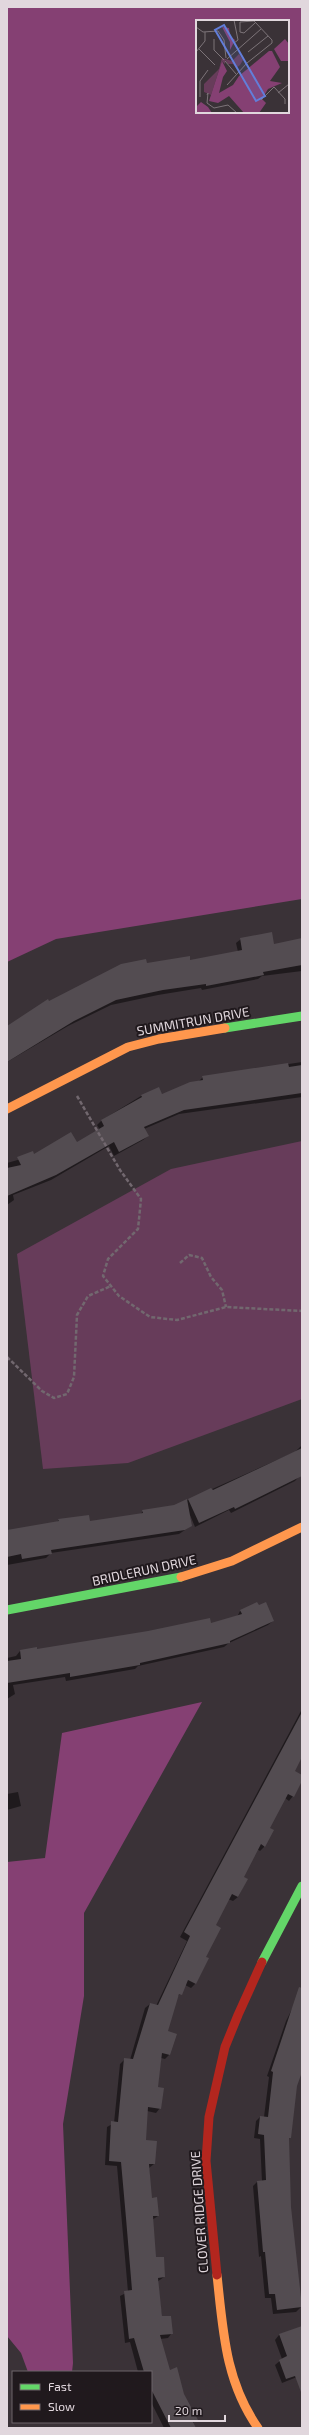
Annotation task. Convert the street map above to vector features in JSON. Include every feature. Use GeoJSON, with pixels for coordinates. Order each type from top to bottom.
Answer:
{"type":"FeatureCollection","features":[{"type":"Feature","properties":{"kind":"street","name":"SUMMITRUN DRIVE"},"geometry":{"type":"LineString","coordinates":[[7,1108],[67,1080],[128,1047],[159,1039],[302,1016]]}},
{"type":"Feature","properties":{"kind":"street","name":"BRIDLERUN DRIVE"},"geometry":{"type":"LineString","coordinates":[[7,1610],[193,1575],[232,1561],[302,1527]]}},
{"type":"Feature","properties":{"kind":"street","name":"CLOVER RIDGE DRIVE"},"geometry":{"type":"LineString","coordinates":[[258,2428],[242,2405],[230,2375],[223,2338],[206,2157],[210,2111],[220,2061],[243,1999],[302,1886]]}},
{"type":"Feature","properties":{"kind":"path"},"geometry":{"type":"LineString","coordinates":[[67,1080],[120,1170],[141,1199],[138,1229],[108,1258],[102,1276],[119,1296],[150,1317],[177,1320],[226,1307],[302,1310]]}},
{"type":"Feature","properties":{"kind":"path"},"geometry":{"type":"LineString","coordinates":[[180,1263],[189,1255],[202,1258],[211,1277],[222,1290],[226,1307]]}},
{"type":"Feature","properties":{"kind":"path"},"geometry":{"type":"LineString","coordinates":[[7,1357],[42,1391],[54,1398],[67,1394],[74,1377],[77,1315],[88,1296],[111,1286]]}},
{"type":"Feature","properties":{"kind":"shaded area"},"geometry":{"type":"Polygon","coordinates":[[[7,7],[302,7],[302,899],[56,939],[7,962],[7,7]]]}},
{"type":"Feature","properties":{"kind":"shaded area"},"geometry":{"type":"Polygon","coordinates":[[[302,1141],[302,1399],[128,1463],[43,1469],[17,1254],[171,1169],[302,1141]]]}},
{"type":"Feature","properties":{"kind":"shaded area"},"geometry":{"type":"Polygon","coordinates":[[[202,1702],[84,1913],[84,1996],[63,2124],[72,2371],[28,2371],[21,2353],[7,2336],[7,1862],[45,1858],[62,1733],[202,1702]]]}},
{"type":"Feature","properties":{"kind":"building"},"geometry":{"type":"Polygon","coordinates":[[[272,932],[274,944],[302,938],[302,965],[263,972],[264,975],[206,986],[206,984],[163,990],[116,1000],[74,1021],[7,1062],[7,1026],[48,999],[49,1001],[121,964],[146,959],[147,963],[190,956],[190,960],[242,950],[240,938],[272,932]]]}},
{"type":"Feature","properties":{"kind":"building"},"geometry":{"type":"Polygon","coordinates":[[[288,1063],[289,1067],[302,1065],[302,1093],[184,1110],[144,1127],[149,1136],[119,1152],[114,1142],[56,1175],[7,1196],[7,1168],[21,1165],[17,1157],[33,1151],[34,1154],[71,1132],[77,1142],[104,1126],[101,1120],[142,1097],[141,1095],[159,1087],[162,1094],[190,1082],[203,1080],[202,1076],[288,1063]]]}},
{"type":"Feature","properties":{"kind":"building"},"geometry":{"type":"Polygon","coordinates":[[[302,1448],[302,1476],[235,1509],[234,1507],[199,1523],[188,1499],[211,1488],[213,1490],[302,1448]]]}},
{"type":"Feature","properties":{"kind":"building"},"geometry":{"type":"Polygon","coordinates":[[[187,1499],[192,1526],[185,1530],[51,1550],[52,1554],[22,1559],[21,1554],[7,1557],[7,1530],[59,1521],[58,1519],[89,1515],[90,1521],[143,1513],[142,1510],[174,1505],[187,1499]]]}},
{"type":"Feature","properties":{"kind":"building"},"geometry":{"type":"Polygon","coordinates":[[[257,1602],[259,1605],[266,1602],[274,1621],[230,1641],[230,1643],[140,1663],[140,1665],[70,1677],[70,1673],[7,1683],[7,1661],[21,1659],[20,1650],[37,1647],[37,1649],[148,1631],[210,1618],[211,1623],[242,1614],[240,1610],[257,1602]]]}},
{"type":"Feature","properties":{"kind":"building"},"geometry":{"type":"Polygon","coordinates":[[[302,1712],[302,1757],[295,1771],[302,1775],[302,1781],[294,1797],[288,1794],[270,1828],[274,1830],[265,1847],[261,1844],[244,1877],[248,1879],[238,1897],[232,1894],[216,1925],[221,1928],[206,1957],[209,1958],[196,1984],[188,1980],[182,1995],[179,1994],[168,2031],[177,2034],[170,2055],[162,2053],[158,2087],[164,2088],[161,2109],[148,2107],[146,2140],[157,2141],[155,2164],[149,2164],[152,2198],[157,2197],[159,2216],[153,2216],[156,2257],[164,2257],[165,2277],[158,2278],[162,2316],[171,2316],[173,2334],[160,2335],[170,2370],[177,2367],[184,2394],[198,2420],[193,2422],[196,2428],[171,2428],[152,2391],[152,2371],[144,2371],[134,2338],[129,2339],[124,2291],[132,2290],[121,2162],[109,2161],[111,2121],[118,2122],[124,2058],[133,2059],[150,2003],[158,2005],[190,1936],[184,1932],[302,1712]]]}},
{"type":"Feature","properties":{"kind":"building"},"geometry":{"type":"Polygon","coordinates":[[[299,1987],[302,1988],[302,2072],[297,2086],[291,2138],[289,2138],[291,2207],[302,2307],[277,2310],[275,2294],[269,2294],[265,2252],[263,2252],[257,2181],[266,2180],[264,2135],[258,2134],[260,2116],[268,2117],[273,2072],[271,2071],[299,1987]]]}},
{"type":"Feature","properties":{"kind":"building"},"geometry":{"type":"Polygon","coordinates":[[[302,2326],[301,2392],[295,2376],[286,2379],[279,2360],[287,2356],[279,2334],[302,2326]]]}},
{"type":"Feature","properties":{"kind":"traffic: fast"},"geometry":{"type":"LineString","coordinates":[[225,1028],[302,1016]]}},
{"type":"Feature","properties":{"kind":"traffic: fast"},"geometry":{"type":"LineString","coordinates":[[7,1610],[181,1577]]}},
{"type":"Feature","properties":{"kind":"traffic: fast"},"geometry":{"type":"LineString","coordinates":[[262,1962],[302,1886]]}},
{"type":"Feature","properties":{"kind":"traffic: slow"},"geometry":{"type":"LineString","coordinates":[[7,1109],[128,1047],[159,1039],[225,1028]]}},
{"type":"Feature","properties":{"kind":"traffic: slow"},"geometry":{"type":"LineString","coordinates":[[181,1577],[232,1561],[302,1527]]}},
{"type":"Feature","properties":{"kind":"traffic: slow"},"geometry":{"type":"LineString","coordinates":[[217,2275],[221,2316],[227,2354],[232,2373],[247,2410],[258,2428]]}},
{"type":"Feature","properties":{"kind":"traffic: jam"},"geometry":{"type":"LineString","coordinates":[[217,2275],[206,2161],[209,2117],[225,2047],[262,1962]]}}]}
